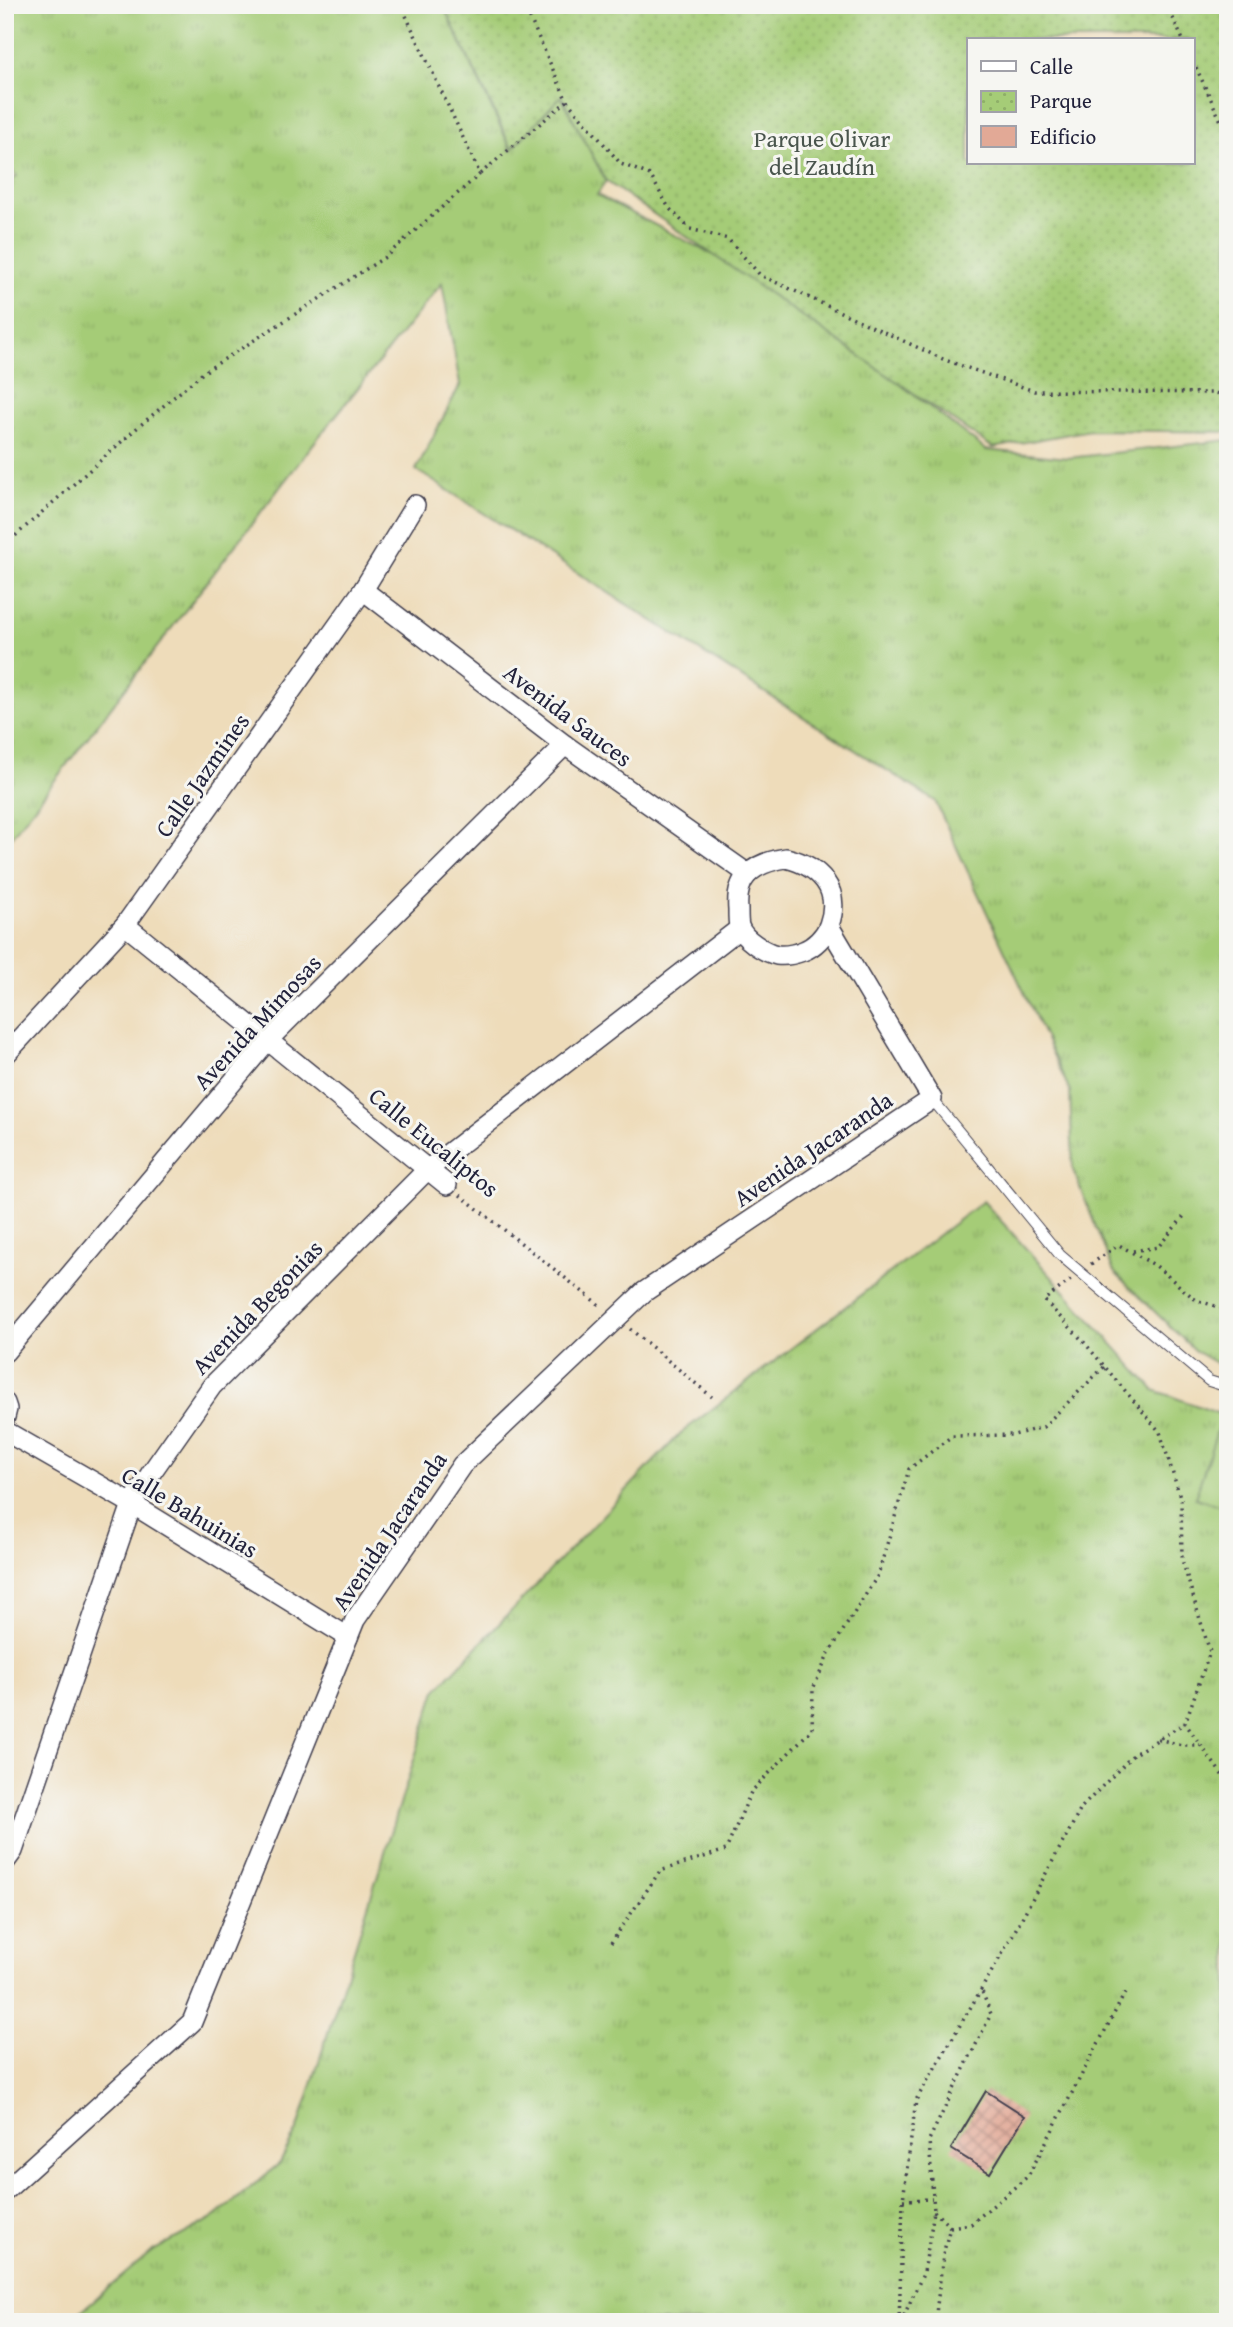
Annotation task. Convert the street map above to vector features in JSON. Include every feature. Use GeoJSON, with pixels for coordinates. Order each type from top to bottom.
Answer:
{"type":"FeatureCollection","features":[{"type":"Feature","properties":{"kind":"street","name":"Calle Jazmines"},"geometry":{"type":"LineString","coordinates":[[5,1055],[125,925],[363,590],[415,505]]}},
{"type":"Feature","properties":{"kind":"street","name":"Avenida Sauces"},"geometry":{"type":"LineString","coordinates":[[363,590],[565,745],[748,874]]}},
{"type":"Feature","properties":{"kind":"street","name":"Avenida Mimosas"},"geometry":{"type":"LineString","coordinates":[[5,1352],[268,1040],[565,745]]}},
{"type":"Feature","properties":{"kind":"street"},"geometry":{"type":"LineString","coordinates":[[786,859],[803,862],[817,871],[831,893],[833,910],[829,926],[822,938],[809,948],[793,954],[776,954],[754,944],[739,929],[737,898],[748,874],[770,861],[786,859]]}},
{"type":"Feature","properties":{"kind":"street","name":"Calle Eucaliptos"},"geometry":{"type":"LineString","coordinates":[[125,925],[447,1185]]}},
{"type":"Feature","properties":{"kind":"street"},"geometry":{"type":"LineString","coordinates":[[829,926],[932,1099]]}},
{"type":"Feature","properties":{"kind":"street","name":"Avenida Begonias"},"geometry":{"type":"LineString","coordinates":[[5,1862],[13,1851],[132,1504],[212,1386],[427,1170],[739,929]]}},
{"type":"Feature","properties":{"kind":"street","name":"Avenida Jacaranda"},"geometry":{"type":"LineString","coordinates":[[5,2191],[192,2022],[355,1620],[462,1465],[643,1292],[932,1099]]}},
{"type":"Feature","properties":{"kind":"street"},"geometry":{"type":"LineString","coordinates":[[5,1403],[5,1417]]}},
{"type":"Feature","properties":{"kind":"street","name":"Calle Bahuinias"},"geometry":{"type":"LineString","coordinates":[[5,1431],[132,1504],[348,1637]]}},
{"type":"Feature","properties":{"kind":"lane"},"geometry":{"type":"LineString","coordinates":[[932,1099],[1060,1255],[1209,1381],[1228,1387]]}},
{"type":"Feature","properties":{"kind":"path"},"geometry":{"type":"LineString","coordinates":[[401,5],[480,174]]}},
{"type":"Feature","properties":{"kind":"path"},"geometry":{"type":"LineString","coordinates":[[524,5],[567,101],[621,164],[650,175],[668,208],[690,229],[728,239],[760,275],[945,360],[1034,391],[1214,393],[1228,396]]}},
{"type":"Feature","properties":{"kind":"path"},"geometry":{"type":"LineString","coordinates":[[1167,5],[1182,38]]}},
{"type":"Feature","properties":{"kind":"path"},"geometry":{"type":"LineString","coordinates":[[1194,63],[1228,136]]}},
{"type":"Feature","properties":{"kind":"path"},"geometry":{"type":"LineString","coordinates":[[5,545],[136,428],[204,372],[385,257],[567,101]]}},
{"type":"Feature","properties":{"kind":"path","name":"Calle Eucaliptos"},"geometry":{"type":"LineString","coordinates":[[447,1185],[712,1397]]}},
{"type":"Feature","properties":{"kind":"path"},"geometry":{"type":"LineString","coordinates":[[1131,1251],[1158,1247],[1185,1215]]}},
{"type":"Feature","properties":{"kind":"path"},"geometry":{"type":"LineString","coordinates":[[900,2322],[903,2200],[916,2100],[1005,1949],[1082,1807],[1134,1754],[1185,1723],[1210,1652],[1182,1560],[1181,1500],[1160,1432],[1105,1366],[1044,1300],[1119,1245],[1156,1266],[1196,1300],[1228,1310]]}},
{"type":"Feature","properties":{"kind":"path"},"geometry":{"type":"LineString","coordinates":[[611,1943],[660,1871],[726,1850],[751,1792],[812,1729],[813,1689],[829,1653],[878,1576],[908,1469],[952,1436],[1014,1435],[1043,1427],[1105,1366]]}},
{"type":"Feature","properties":{"kind":"path"},"geometry":{"type":"LineString","coordinates":[[1185,1723],[1228,1783]]}},
{"type":"Feature","properties":{"kind":"path"},"geometry":{"type":"LineString","coordinates":[[1158,1739],[1182,1745],[1200,1745]]}},
{"type":"Feature","properties":{"kind":"path"},"geometry":{"type":"LineString","coordinates":[[900,2322],[924,2272],[934,2211],[929,2140],[991,2014],[981,1987]]}},
{"type":"Feature","properties":{"kind":"path"},"geometry":{"type":"LineString","coordinates":[[950,2227],[971,2224],[1028,2176],[1125,1993]]}},
{"type":"Feature","properties":{"kind":"path"},"geometry":{"type":"LineString","coordinates":[[903,2200],[933,2199]]}},
{"type":"Feature","properties":{"kind":"path"},"geometry":{"type":"LineString","coordinates":[[934,2211],[950,2227]]}},
{"type":"Feature","properties":{"kind":"path"},"geometry":{"type":"LineString","coordinates":[[935,2322],[943,2255],[950,2227]]}},
{"type":"Feature","properties":{"kind":"green space"},"geometry":{"type":"Polygon","coordinates":[[[5,5],[443,5],[511,149],[561,96],[606,181],[597,195],[771,285],[986,450],[1068,458],[1228,440],[1228,1370],[1195,1351],[1114,1272],[1073,1170],[1070,1091],[935,801],[416,470],[460,385],[442,283],[317,439],[5,845],[5,187],[17,176],[5,164],[5,5]]]}},
{"type":"Feature","properties":{"kind":"green space","name":"Parque Olivar del Zaudín"},"geometry":{"type":"Polygon","coordinates":[[[443,5],[1228,5],[1228,432],[1090,430],[993,448],[606,181],[561,96],[512,149],[443,5]]]}},
{"type":"Feature","properties":{"kind":"green space"},"geometry":{"type":"Polygon","coordinates":[[[983,1201],[1154,1390],[1228,1417],[1228,2322],[68,2322],[151,2252],[215,2217],[280,2163],[298,2128],[436,1690],[681,1433],[983,1201]]]}},
{"type":"Feature","properties":{"kind":"green space"},"geometry":{"type":"Polygon","coordinates":[[[1219,1425],[1228,1428],[1228,1508],[1195,1498],[1219,1425]]]}},
{"type":"Feature","properties":{"kind":"building"},"geometry":{"type":"Polygon","coordinates":[[[986,2091],[1025,2116],[990,2173],[951,2149],[986,2091]]]}}]}
